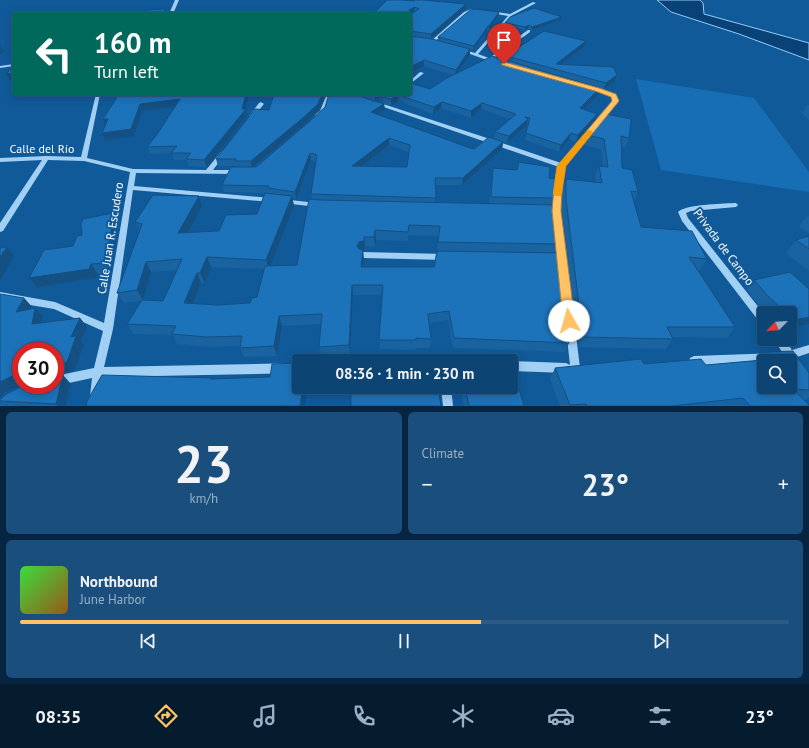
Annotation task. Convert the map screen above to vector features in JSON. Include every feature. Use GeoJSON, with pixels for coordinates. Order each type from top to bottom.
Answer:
{"type":"FeatureCollection","features":[{"type":"Feature","properties":{"kind":"street"},"geometry":{"type":"LineString","coordinates":[[172,12],[177,0]]}},
{"type":"Feature","properties":{"kind":"street"},"geometry":{"type":"LineString","coordinates":[[476,54],[510,15],[534,3],[527,0]]}},
{"type":"Feature","properties":{"kind":"street"},"geometry":{"type":"LineString","coordinates":[[432,42],[465,13],[471,10],[481,10]]}},
{"type":"Feature","properties":{"kind":"street"},"geometry":{"type":"LineString","coordinates":[[487,11],[510,15]]}},
{"type":"Feature","properties":{"kind":"street"},"geometry":{"type":"LineString","coordinates":[[490,60],[529,31]]}},
{"type":"Feature","properties":{"kind":"street"},"geometry":{"type":"LineString","coordinates":[[425,41],[440,44]]}},
{"type":"Feature","properties":{"kind":"street"},"geometry":{"type":"LineString","coordinates":[[454,48],[504,64]]}},
{"type":"Feature","properties":{"kind":"street"},"geometry":{"type":"LineString","coordinates":[[0,67],[12,65]]}},
{"type":"Feature","properties":{"kind":"street"},"geometry":{"type":"LineString","coordinates":[[412,81],[422,73]]}},
{"type":"Feature","properties":{"kind":"street"},"geometry":{"type":"LineString","coordinates":[[518,366],[579,368],[558,258],[553,211],[562,166],[616,101],[614,96],[590,87]]}},
{"type":"Feature","properties":{"kind":"street"},"geometry":{"type":"LineString","coordinates":[[84,160],[98,96]]}},
{"type":"Feature","properties":{"kind":"street"},"geometry":{"type":"LineString","coordinates":[[312,121],[322,112],[328,96]]}},
{"type":"Feature","properties":{"kind":"street"},"geometry":{"type":"LineString","coordinates":[[369,102],[379,102],[562,166]]}},
{"type":"Feature","properties":{"kind":"street"},"geometry":{"type":"LineString","coordinates":[[247,122],[261,104]]}},
{"type":"Feature","properties":{"kind":"street"},"geometry":{"type":"LineString","coordinates":[[208,172],[227,147]]}},
{"type":"Feature","properties":{"kind":"street"},"geometry":{"type":"LineString","coordinates":[[0,229],[46,158]]}},
{"type":"Feature","properties":{"kind":"street","name":"Calle del Río"},"geometry":{"type":"LineString","coordinates":[[0,160],[46,158],[84,160]]}},
{"type":"Feature","properties":{"kind":"street","name":"Calle Juan R. Escudero"},"geometry":{"type":"LineString","coordinates":[[84,160],[133,172],[108,329],[98,372],[94,406]]}},
{"type":"Feature","properties":{"kind":"street"},"geometry":{"type":"LineString","coordinates":[[133,172],[247,172]]}},
{"type":"Feature","properties":{"kind":"street"},"geometry":{"type":"LineString","coordinates":[[130,188],[278,200],[322,206]]}},
{"type":"Feature","properties":{"kind":"street","name":"Privada de Campo"},"geometry":{"type":"LineString","coordinates":[[734,205],[690,209],[682,212],[685,219],[757,312]]}},
{"type":"Feature","properties":{"kind":"street"},"geometry":{"type":"LineString","coordinates":[[363,256],[450,257]]}},
{"type":"Feature","properties":{"kind":"street"},"geometry":{"type":"LineString","coordinates":[[0,296],[56,306],[108,329]]}},
{"type":"Feature","properties":{"kind":"street"},"geometry":{"type":"LineString","coordinates":[[783,346],[789,354]]}},
{"type":"Feature","properties":{"kind":"street"},"geometry":{"type":"LineString","coordinates":[[796,354],[809,349]]}},
{"type":"Feature","properties":{"kind":"street"},"geometry":{"type":"LineString","coordinates":[[687,362],[757,358]]}},
{"type":"Feature","properties":{"kind":"street"},"geometry":{"type":"LineString","coordinates":[[64,379],[98,372],[292,368]]}},
{"type":"Feature","properties":{"kind":"street"},"geometry":{"type":"LineString","coordinates":[[447,394],[448,406]]}},
{"type":"Feature","properties":{"kind":"shaded area"},"geometry":{"type":"Polygon","coordinates":[[[657,0],[700,0],[703,3],[704,14],[809,43],[809,60],[739,34],[671,12],[657,0]]]}},
{"type":"Feature","properties":{"kind":"shaded area"},"geometry":{"type":"Polygon","coordinates":[[[636,79],[754,98],[809,172],[809,192],[661,170],[636,79]]]}},
{"type":"Feature","properties":{"kind":"building"},"geometry":{"type":"Polygon","coordinates":[[[387,0],[423,0],[466,4],[431,34],[412,31],[412,14],[419,9],[415,7],[409,10],[410,12],[375,12],[387,0]]]}},
{"type":"Feature","properties":{"kind":"building"},"geometry":{"type":"Polygon","coordinates":[[[534,8],[562,17],[532,27],[529,25],[525,27],[505,23],[510,17],[534,8]]]}},
{"type":"Feature","properties":{"kind":"building"},"geometry":{"type":"Polygon","coordinates":[[[165,9],[165,12],[145,12],[147,10],[165,9]]]}},
{"type":"Feature","properties":{"kind":"building"},"geometry":{"type":"Polygon","coordinates":[[[475,9],[499,12],[474,46],[438,37],[470,10],[475,9]]]}},
{"type":"Feature","properties":{"kind":"building"},"geometry":{"type":"Polygon","coordinates":[[[544,31],[586,41],[556,64],[613,67],[617,75],[606,83],[499,54],[501,52],[508,54],[544,31]]]}},
{"type":"Feature","properties":{"kind":"building"},"geometry":{"type":"Polygon","coordinates":[[[412,36],[432,39],[470,49],[456,70],[424,60],[412,66],[412,36]]]}},
{"type":"Feature","properties":{"kind":"building"},"geometry":{"type":"Polygon","coordinates":[[[492,56],[600,88],[580,108],[597,114],[578,135],[571,133],[561,145],[526,133],[530,118],[525,117],[528,119],[509,136],[495,132],[516,114],[482,103],[471,111],[442,102],[434,107],[401,96],[412,96],[412,84],[430,89],[447,78],[492,56]]]}},
{"type":"Feature","properties":{"kind":"building"},"geometry":{"type":"Polygon","coordinates":[[[12,68],[12,73],[6,74],[12,68]]]}},
{"type":"Feature","properties":{"kind":"building"},"geometry":{"type":"Polygon","coordinates":[[[118,96],[245,96],[242,109],[246,109],[204,160],[186,159],[191,153],[171,153],[177,146],[147,147],[180,99],[140,104],[131,129],[102,133],[108,119],[103,119],[118,96]]]}},
{"type":"Feature","properties":{"kind":"building"},"geometry":{"type":"Polygon","coordinates":[[[273,96],[321,96],[318,104],[304,117],[251,161],[216,159],[255,109],[269,110],[273,96]]]}},
{"type":"Feature","properties":{"kind":"building"},"geometry":{"type":"Polygon","coordinates":[[[328,96],[359,96],[384,104],[371,112],[470,148],[474,149],[489,137],[503,142],[463,178],[435,178],[436,198],[311,194],[317,155],[310,153],[295,192],[268,188],[269,186],[222,185],[231,167],[256,167],[325,107],[328,96]],[[389,138],[352,166],[407,167],[410,145],[389,138]]]}},
{"type":"Feature","properties":{"kind":"building"},"geometry":{"type":"Polygon","coordinates":[[[384,96],[396,96],[391,99],[383,97],[384,96]]]}},
{"type":"Feature","properties":{"kind":"building"},"geometry":{"type":"Polygon","coordinates":[[[606,114],[631,119],[629,138],[621,136],[622,168],[632,170],[638,192],[631,191],[641,227],[692,231],[707,259],[689,257],[735,327],[667,327],[673,339],[583,337],[566,200],[566,179],[602,183],[599,166],[608,167],[604,139],[587,135],[606,114]]]}},
{"type":"Feature","properties":{"kind":"building"},"geometry":{"type":"Polygon","coordinates":[[[519,162],[550,167],[549,178],[556,179],[555,198],[491,197],[493,168],[517,170],[519,162]]]}},
{"type":"Feature","properties":{"kind":"building"},"geometry":{"type":"Polygon","coordinates":[[[265,193],[292,196],[266,260],[207,257],[200,273],[197,273],[184,303],[217,305],[250,303],[252,298],[257,297],[265,266],[297,265],[309,199],[555,205],[559,244],[438,242],[440,226],[409,225],[408,232],[375,230],[374,237],[364,237],[364,241],[359,242],[357,246],[359,249],[363,250],[361,267],[434,267],[437,251],[561,253],[569,343],[454,338],[449,311],[428,314],[431,339],[416,338],[416,340],[379,340],[383,285],[352,285],[349,345],[319,347],[322,314],[279,316],[274,346],[240,348],[242,336],[207,337],[172,334],[176,326],[127,324],[142,300],[163,301],[182,259],[146,262],[137,290],[117,293],[142,224],[135,222],[153,195],[199,196],[178,233],[219,231],[226,215],[257,214],[265,193]]]}},
{"type":"Feature","properties":{"kind":"building"},"geometry":{"type":"Polygon","coordinates":[[[113,213],[110,222],[113,222],[105,263],[91,264],[89,269],[29,278],[44,250],[73,246],[77,236],[82,235],[81,224],[83,219],[113,213]]]}},
{"type":"Feature","properties":{"kind":"building"},"geometry":{"type":"Polygon","coordinates":[[[809,236],[809,249],[796,240],[809,236]]]}},
{"type":"Feature","properties":{"kind":"building"},"geometry":{"type":"Polygon","coordinates":[[[7,247],[0,257],[0,248],[7,247]]]}},
{"type":"Feature","properties":{"kind":"building"},"geometry":{"type":"Polygon","coordinates":[[[790,272],[809,289],[809,317],[797,319],[797,306],[779,306],[754,280],[790,272]]]}},
{"type":"Feature","properties":{"kind":"building"},"geometry":{"type":"Polygon","coordinates":[[[0,294],[24,298],[16,312],[35,308],[32,324],[80,318],[71,337],[76,336],[67,362],[64,363],[64,342],[12,342],[12,376],[0,382],[0,294]]]}},
{"type":"Feature","properties":{"kind":"building"},"geometry":{"type":"Polygon","coordinates":[[[793,351],[795,354],[770,354],[769,352],[793,351]]]}},
{"type":"Feature","properties":{"kind":"building"},"geometry":{"type":"Polygon","coordinates":[[[797,356],[809,373],[809,390],[797,389],[797,356]]]}},
{"type":"Feature","properties":{"kind":"building"},"geometry":{"type":"Polygon","coordinates":[[[641,359],[644,364],[701,359],[706,365],[757,360],[757,394],[797,393],[809,406],[750,406],[743,398],[672,406],[570,405],[555,368],[641,359]]]}},
{"type":"Feature","properties":{"kind":"building"},"geometry":{"type":"Polygon","coordinates":[[[292,363],[292,394],[302,394],[300,406],[86,406],[87,401],[102,375],[211,379],[270,377],[272,364],[292,363]]]}},
{"type":"Feature","properties":{"kind":"building"},"geometry":{"type":"Polygon","coordinates":[[[518,386],[524,406],[469,406],[466,394],[518,394],[518,386]]]}},
{"type":"Feature","properties":{"kind":"building"},"geometry":{"type":"Polygon","coordinates":[[[12,391],[12,394],[58,394],[56,404],[0,401],[0,399],[12,391]]]}},
{"type":"Feature","properties":{"kind":"building"},"geometry":{"type":"Polygon","coordinates":[[[351,394],[439,394],[441,406],[351,406],[351,394]]]}},
{"type":"Feature","properties":{"kind":"slow traffic"},"geometry":{"type":"LineString","coordinates":[[558,194],[562,166],[590,132]]}},
{"type":"Feature","properties":{"kind":"route"},"geometry":{"type":"LineString","coordinates":[[504,64],[597,89],[614,96],[616,101],[562,166],[558,188],[557,211],[569,321]]}}]}
